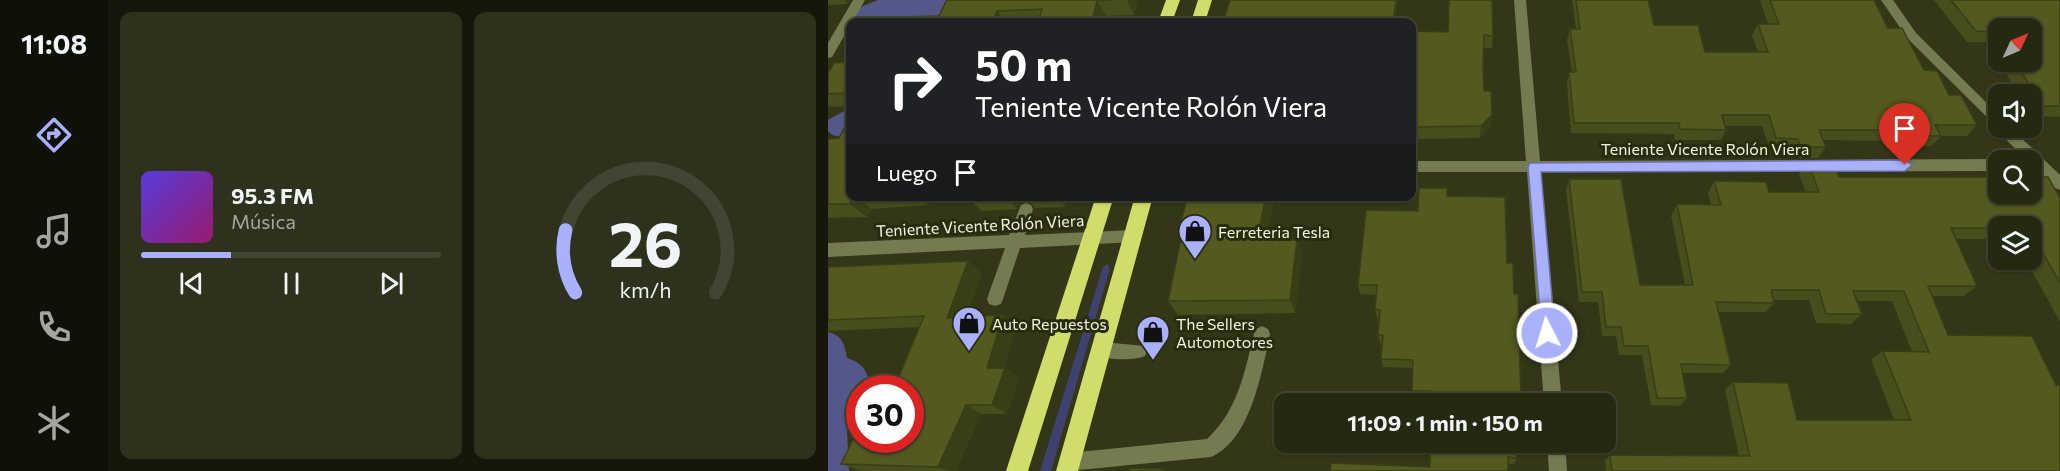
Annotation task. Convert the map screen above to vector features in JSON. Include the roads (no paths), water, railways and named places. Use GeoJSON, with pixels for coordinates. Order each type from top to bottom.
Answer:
{"type":"FeatureCollection","features":[{"type":"Feature","properties":{"kind":"highway"},"geometry":{"type":"LineString","coordinates":[[1166,18],[1173,0]]}},
{"type":"Feature","properties":{"kind":"highway"},"geometry":{"type":"LineString","coordinates":[[1199,18],[1205,0]]}},
{"type":"Feature","properties":{"kind":"highway"},"geometry":{"type":"LineString","coordinates":[[1017,471],[1103,201]]}},
{"type":"Feature","properties":{"kind":"highway"},"geometry":{"type":"LineString","coordinates":[[1068,466],[1143,201]]}},
{"type":"Feature","properties":{"kind":"street"},"geometry":{"type":"LineString","coordinates":[[849,18],[859,0]]}},
{"type":"Feature","properties":{"kind":"street"},"geometry":{"type":"LineString","coordinates":[[1520,0],[1551,393]]}},
{"type":"Feature","properties":{"kind":"street"},"geometry":{"type":"LineString","coordinates":[[1887,0],[1912,36],[1988,112]]}},
{"type":"Feature","properties":{"kind":"street"},"geometry":{"type":"LineString","coordinates":[[828,54],[846,23]]}},
{"type":"Feature","properties":{"kind":"street"},"geometry":{"type":"LineString","coordinates":[[2012,138],[2023,150]]}},
{"type":"Feature","properties":{"kind":"street","name":"Teniente Vicente Rolón Viera"},"geometry":{"type":"LineString","coordinates":[[1416,167],[1988,165]]}},
{"type":"Feature","properties":{"kind":"street"},"geometry":{"type":"LineString","coordinates":[[2042,165],[2060,165]]}},
{"type":"Feature","properties":{"kind":"street"},"geometry":{"type":"LineString","coordinates":[[2042,170],[2060,184]]}},
{"type":"Feature","properties":{"kind":"street"},"geometry":{"type":"LineString","coordinates":[[994,299],[1026,209]]}},
{"type":"Feature","properties":{"kind":"street","name":"Teniente Vicente Rolón Viera"},"geometry":{"type":"LineString","coordinates":[[828,250],[1134,236]]}},
{"type":"Feature","properties":{"kind":"street"},"geometry":{"type":"LineString","coordinates":[[1068,466],[1211,448],[1227,435],[1243,409],[1262,334]]}},
{"type":"Feature","properties":{"kind":"street"},"geometry":{"type":"LineString","coordinates":[[1102,350],[1139,351]]}},
{"type":"Feature","properties":{"kind":"street"},"geometry":{"type":"LineString","coordinates":[[1557,453],[1558,471]]}},
{"type":"Feature","properties":{"kind":"place","name":"Ferreteria Tesla"},"geometry":{"type":"Point","coordinates":[1195,260]}},
{"type":"Feature","properties":{"kind":"place","name":"Auto Repuestos"},"geometry":{"type":"Point","coordinates":[969,352]}},
{"type":"Feature","properties":{"kind":"place","name":"The Sellers Automotores"},"geometry":{"type":"Point","coordinates":[1153,361]}}]}
